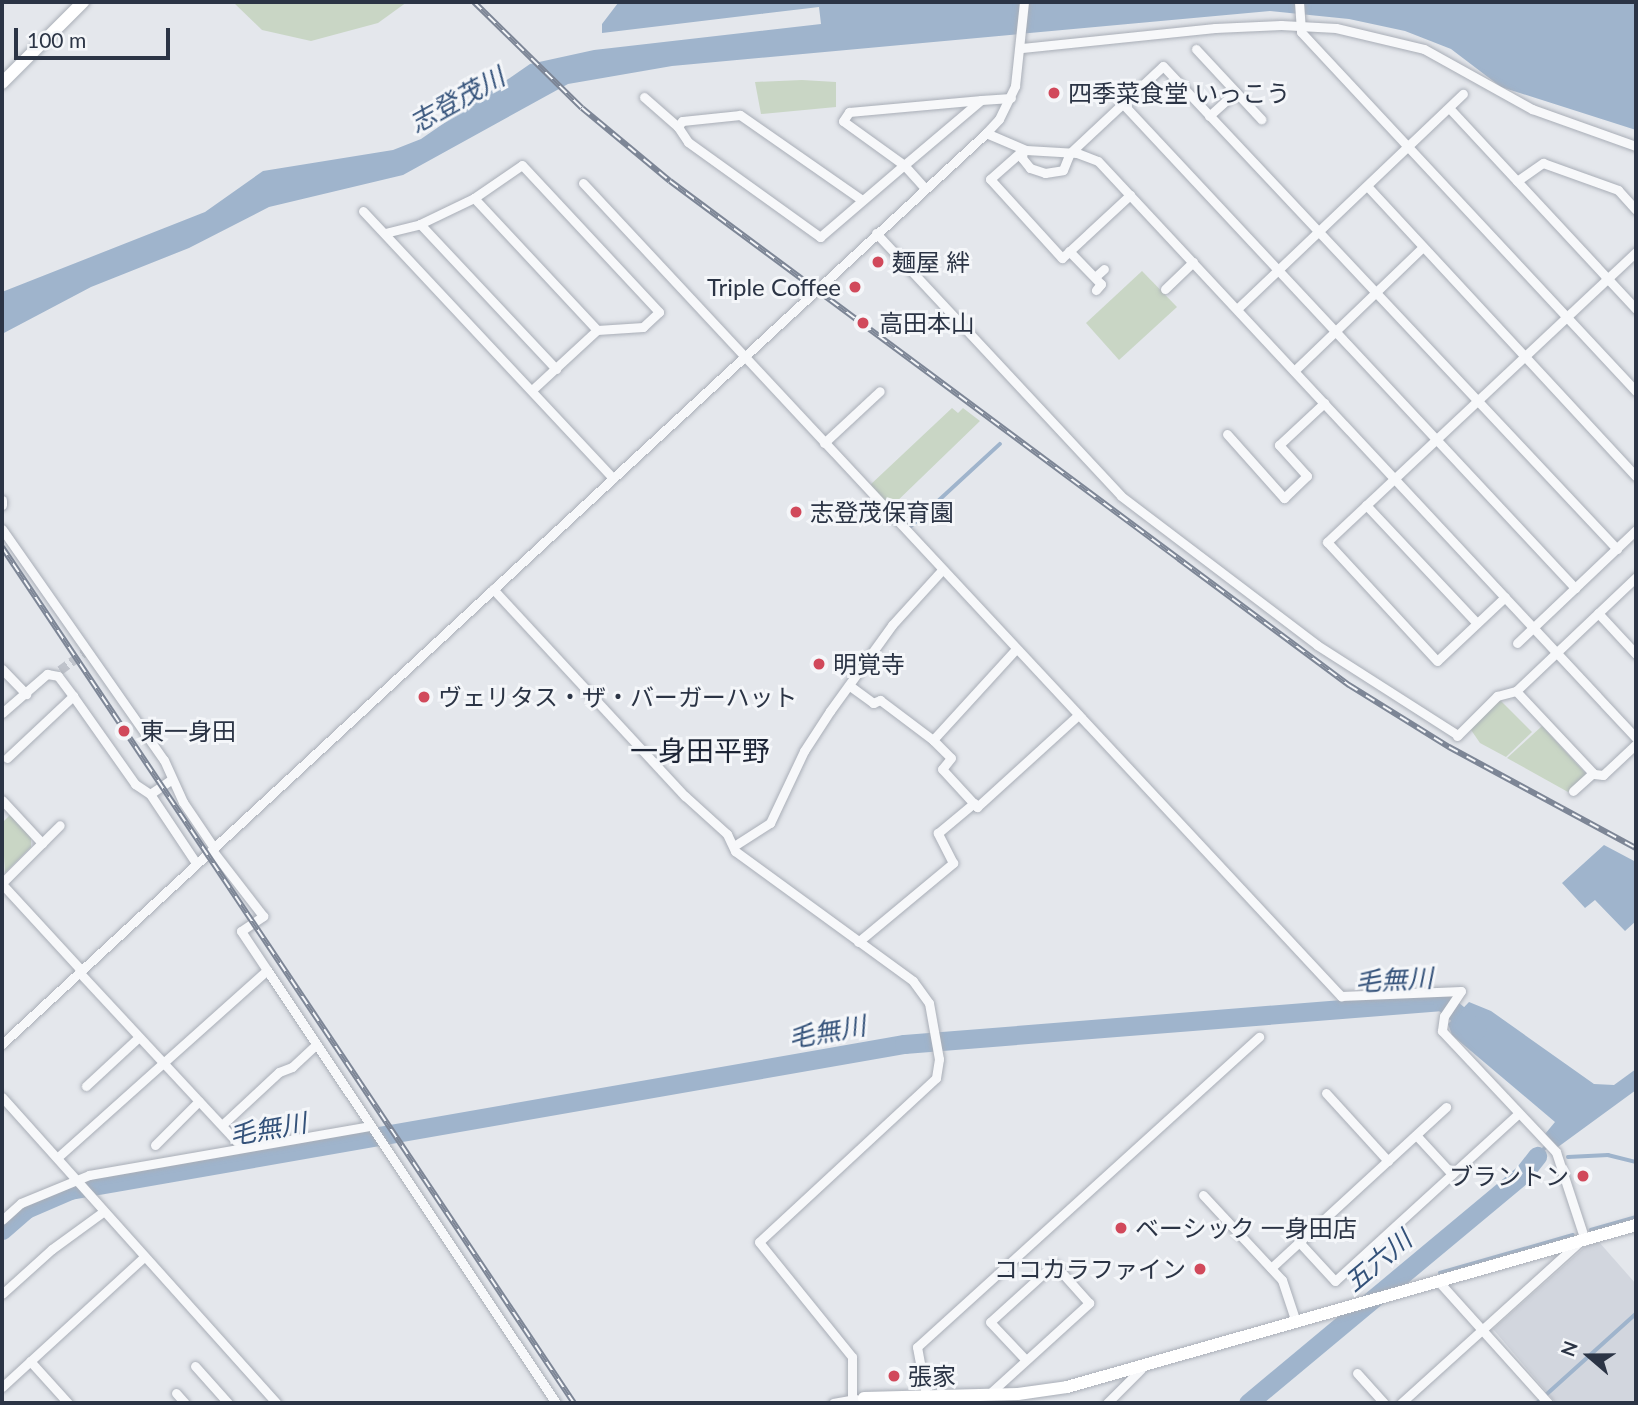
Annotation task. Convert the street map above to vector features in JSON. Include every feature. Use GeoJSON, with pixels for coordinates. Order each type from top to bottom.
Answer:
{"type":"FeatureCollection","features":[{"type":"Feature","properties":{"kind":"street"},"geometry":{"type":"LineString","coordinates":[[2,83],[83,2]]}},
{"type":"Feature","properties":{"kind":"street"},"geometry":{"type":"LineString","coordinates":[[2,1044],[986,133],[1011,98],[1022,45],[1024,2]]}},
{"type":"Feature","properties":{"kind":"street"},"geometry":{"type":"LineString","coordinates":[[1298,2],[1298,23],[1409,148],[1636,391]]}},
{"type":"Feature","properties":{"kind":"street"},"geometry":{"type":"LineString","coordinates":[[1022,45],[1298,23],[1362,33],[1424,49],[1532,109],[1636,146]]}},
{"type":"Feature","properties":{"kind":"street"},"geometry":{"type":"LineString","coordinates":[[1196,49],[1261,119]]}},
{"type":"Feature","properties":{"kind":"street"},"geometry":{"type":"LineString","coordinates":[[1023,150],[1024,163],[1045,173],[1068,166],[1070,153],[1163,66],[1617,549]]}},
{"type":"Feature","properties":{"kind":"street"},"geometry":{"type":"LineString","coordinates":[[1209,116],[1236,92]]}},
{"type":"Feature","properties":{"kind":"street"},"geometry":{"type":"LineString","coordinates":[[1237,309],[1451,110],[1463,94]]}},
{"type":"Feature","properties":{"kind":"street"},"geometry":{"type":"LineString","coordinates":[[644,97],[678,127],[688,142],[820,237],[981,100]]}},
{"type":"Feature","properties":{"kind":"street"},"geometry":{"type":"LineString","coordinates":[[925,188],[905,165],[843,121],[849,112],[1011,98]]}},
{"type":"Feature","properties":{"kind":"street"},"geometry":{"type":"LineString","coordinates":[[1122,103],[1575,588]]}},
{"type":"Feature","properties":{"kind":"street"},"geometry":{"type":"LineString","coordinates":[[1451,110],[1636,309]]}},
{"type":"Feature","properties":{"kind":"street"},"geometry":{"type":"LineString","coordinates":[[678,127],[682,121],[740,115],[862,200]]}},
{"type":"Feature","properties":{"kind":"street"},"geometry":{"type":"LineString","coordinates":[[986,133],[1023,150],[1070,153],[1098,161],[1636,738]]}},
{"type":"Feature","properties":{"kind":"street"},"geometry":{"type":"LineString","coordinates":[[1023,150],[990,178],[1062,258],[1130,195]]}},
{"type":"Feature","properties":{"kind":"street"},"geometry":{"type":"LineString","coordinates":[[1517,181],[1543,163],[1618,190],[1636,210]]}},
{"type":"Feature","properties":{"kind":"street"},"geometry":{"type":"LineString","coordinates":[[385,233],[420,224],[474,198],[522,165],[659,312],[643,327],[597,330],[533,389]]}},
{"type":"Feature","properties":{"kind":"street"},"geometry":{"type":"LineString","coordinates":[[583,183],[1341,996],[1454,988],[1461,990],[1460,999],[1441,1023],[1446,1036],[1502,1091],[1502,1100],[1556,1153],[1582,1240]]}},
{"type":"Feature","properties":{"kind":"street"},"geometry":{"type":"LineString","coordinates":[[1367,187],[1636,476]]}},
{"type":"Feature","properties":{"kind":"street"},"geometry":{"type":"LineString","coordinates":[[474,198],[597,330]]}},
{"type":"Feature","properties":{"kind":"street"},"geometry":{"type":"LineString","coordinates":[[363,211],[533,389],[613,478]]}},
{"type":"Feature","properties":{"kind":"street"},"geometry":{"type":"LineString","coordinates":[[420,224],[555,369]]}},
{"type":"Feature","properties":{"kind":"street"},"geometry":{"type":"LineString","coordinates":[[876,233],[1121,496],[1327,652],[1457,735],[1497,696],[1516,691],[1636,577]]}},
{"type":"Feature","properties":{"kind":"street"},"geometry":{"type":"LineString","coordinates":[[1294,371],[1423,247]]}},
{"type":"Feature","properties":{"kind":"street"},"geometry":{"type":"LineString","coordinates":[[1069,251],[1101,284],[1096,290]]}},
{"type":"Feature","properties":{"kind":"street"},"geometry":{"type":"LineString","coordinates":[[1505,597],[1437,661],[1326,542],[1636,252]]}},
{"type":"Feature","properties":{"kind":"street"},"geometry":{"type":"LineString","coordinates":[[1165,289],[1193,262]]}},
{"type":"Feature","properties":{"kind":"street"},"geometry":{"type":"LineString","coordinates":[[1095,277],[1104,269]]}},
{"type":"Feature","properties":{"kind":"street"},"geometry":{"type":"LineString","coordinates":[[824,443],[880,391]]}},
{"type":"Feature","properties":{"kind":"street"},"geometry":{"type":"LineString","coordinates":[[1227,434],[1284,498],[1307,476],[1279,445],[1324,403]]}},
{"type":"Feature","properties":{"kind":"street"},"geometry":{"type":"LineString","coordinates":[[2,500],[2,505]]}},
{"type":"Feature","properties":{"kind":"street"},"geometry":{"type":"LineString","coordinates":[[1366,505],[1477,623]]}},
{"type":"Feature","properties":{"kind":"street"},"geometry":{"type":"LineString","coordinates":[[2,529],[164,760],[172,780],[213,849],[263,916],[241,931],[556,1403]]}},
{"type":"Feature","properties":{"kind":"street"},"geometry":{"type":"LineString","coordinates":[[1517,643],[1636,530]]}},
{"type":"Feature","properties":{"kind":"street"},"geometry":{"type":"LineString","coordinates":[[734,846],[774,817],[804,751],[892,625],[942,570]]}},
{"type":"Feature","properties":{"kind":"street"},"geometry":{"type":"LineString","coordinates":[[493,589],[734,846],[735,851],[913,981],[933,1014],[939,1059],[932,1084],[759,1242],[852,1357],[858,1400]]}},
{"type":"Feature","properties":{"kind":"street"},"geometry":{"type":"LineString","coordinates":[[1598,613],[1636,653]]}},
{"type":"Feature","properties":{"kind":"street"},"geometry":{"type":"LineString","coordinates":[[933,740],[1016,649]]}},
{"type":"Feature","properties":{"kind":"street"},"geometry":{"type":"LineString","coordinates":[[2,669],[26,694]]}},
{"type":"Feature","properties":{"kind":"street"},"geometry":{"type":"LineString","coordinates":[[2,713],[47,674],[59,673],[135,785],[150,794],[196,863]]}},
{"type":"Feature","properties":{"kind":"street"},"geometry":{"type":"LineString","coordinates":[[850,686],[873,703],[880,700],[933,740],[951,758],[942,769],[977,807],[1078,715]]}},
{"type":"Feature","properties":{"kind":"street"},"geometry":{"type":"LineString","coordinates":[[1516,691],[1593,773],[1602,775],[1636,744]]}},
{"type":"Feature","properties":{"kind":"street"},"geometry":{"type":"LineString","coordinates":[[7,758],[74,696]]}},
{"type":"Feature","properties":{"kind":"street"},"geometry":{"type":"LineString","coordinates":[[1573,791],[1593,773]]}},
{"type":"Feature","properties":{"kind":"street"},"geometry":{"type":"LineString","coordinates":[[150,794],[172,780]]}},
{"type":"Feature","properties":{"kind":"street"},"geometry":{"type":"LineString","coordinates":[[2,800],[42,843]]}},
{"type":"Feature","properties":{"kind":"street"},"geometry":{"type":"LineString","coordinates":[[858,942],[953,863],[938,834],[974,803]]}},
{"type":"Feature","properties":{"kind":"street"},"geometry":{"type":"LineString","coordinates":[[60,825],[2,883],[236,1141]]}},
{"type":"Feature","properties":{"kind":"street"},"geometry":{"type":"LineString","coordinates":[[58,1157],[267,970]]}},
{"type":"Feature","properties":{"kind":"street"},"geometry":{"type":"LineString","coordinates":[[86,1087],[139,1037]]}},
{"type":"Feature","properties":{"kind":"street"},"geometry":{"type":"LineString","coordinates":[[926,1395],[917,1347],[1259,1037]]}},
{"type":"Feature","properties":{"kind":"street"},"geometry":{"type":"LineString","coordinates":[[222,1125],[279,1072],[292,1067],[316,1045]]}},
{"type":"Feature","properties":{"kind":"street"},"geometry":{"type":"LineString","coordinates":[[1326,1093],[1388,1161]]}},
{"type":"Feature","properties":{"kind":"street"},"geometry":{"type":"LineString","coordinates":[[2,1097],[58,1157],[143,1258],[277,1403]]}},
{"type":"Feature","properties":{"kind":"street"},"geometry":{"type":"LineString","coordinates":[[155,1145],[200,1101]]}},
{"type":"Feature","properties":{"kind":"street"},"geometry":{"type":"LineString","coordinates":[[1271,1268],[1446,1107]]}},
{"type":"Feature","properties":{"kind":"street"},"geometry":{"type":"LineString","coordinates":[[1299,1242],[1335,1281],[1518,1114]]}},
{"type":"Feature","properties":{"kind":"street"},"geometry":{"type":"LineString","coordinates":[[2,1220],[22,1203],[77,1180],[371,1127]]}},
{"type":"Feature","properties":{"kind":"street"},"geometry":{"type":"LineString","coordinates":[[1416,1135],[1452,1174]]}},
{"type":"Feature","properties":{"kind":"street"},"geometry":{"type":"LineString","coordinates":[[1203,1195],[1282,1280],[1296,1322]]}},
{"type":"Feature","properties":{"kind":"street"},"geometry":{"type":"LineString","coordinates":[[2,1294],[52,1249],[103,1212]]}},
{"type":"Feature","properties":{"kind":"street"},"geometry":{"type":"LineString","coordinates":[[833,1403],[926,1395],[988,1395],[1050,1390],[1141,1369],[1636,1225]]}},
{"type":"Feature","properties":{"kind":"street"},"geometry":{"type":"LineString","coordinates":[[1401,1403],[1582,1240]]}},
{"type":"Feature","properties":{"kind":"street"},"geometry":{"type":"LineString","coordinates":[[2,1387],[143,1258]]}},
{"type":"Feature","properties":{"kind":"street"},"geometry":{"type":"LineString","coordinates":[[988,1395],[1089,1303],[1054,1264],[990,1322],[1025,1359]]}},
{"type":"Feature","properties":{"kind":"street"},"geometry":{"type":"LineString","coordinates":[[1439,1282],[1545,1400]]}},
{"type":"Feature","properties":{"kind":"street"},"geometry":{"type":"LineString","coordinates":[[30,1361],[68,1403]]}},
{"type":"Feature","properties":{"kind":"street"},"geometry":{"type":"LineString","coordinates":[[195,1366],[228,1403]]}},
{"type":"Feature","properties":{"kind":"street"},"geometry":{"type":"LineString","coordinates":[[1108,1403],[1141,1369]]}},
{"type":"Feature","properties":{"kind":"street"},"geometry":{"type":"LineString","coordinates":[[1357,1373],[1384,1403]]}},
{"type":"Feature","properties":{"kind":"street"},"geometry":{"type":"LineString","coordinates":[[176,1393],[185,1403]]}},
{"type":"Feature","properties":{"kind":"shaded area"},"geometry":{"type":"Polygon","coordinates":[[[1599,1242],[1636,1284],[1636,1403],[1556,1403],[1493,1329],[1586,1246],[1599,1242]]]}},
{"type":"Feature","properties":{"kind":"green space"},"geometry":{"type":"Polygon","coordinates":[[[233,2],[407,2],[378,23],[311,41],[262,30],[233,2]]]}},
{"type":"Feature","properties":{"kind":"green space"},"geometry":{"type":"Polygon","coordinates":[[[755,82],[836,82],[836,107],[761,114],[755,82]]]}},
{"type":"Feature","properties":{"kind":"green space"},"geometry":{"type":"Polygon","coordinates":[[[1142,271],[1177,307],[1119,360],[1086,323],[1142,271]]]}},
{"type":"Feature","properties":{"kind":"green space"},"geometry":{"type":"Polygon","coordinates":[[[952,408],[958,413],[963,408],[980,421],[890,508],[869,486],[952,408]]]}},
{"type":"Feature","properties":{"kind":"green space"},"geometry":{"type":"Polygon","coordinates":[[[1500,700],[1532,732],[1506,757],[1480,743],[1469,727],[1500,700]]]}},
{"type":"Feature","properties":{"kind":"green space"},"geometry":{"type":"Polygon","coordinates":[[[1542,726],[1587,775],[1568,792],[1507,758],[1542,726]]]}},
{"type":"Feature","properties":{"kind":"green space"},"geometry":{"type":"Polygon","coordinates":[[[10,815],[31,838],[31,847],[5,873],[2,823],[10,815]]]}},
{"type":"Feature","properties":{"kind":"water"},"geometry":{"type":"Polygon","coordinates":[[[1629,2],[1636,5],[1636,130],[1501,87],[1451,49],[1405,31],[1349,19],[1270,11],[672,66],[568,84],[403,175],[269,207],[189,248],[91,287],[2,334],[2,292],[205,212],[263,171],[393,150],[421,139],[530,64],[594,50],[821,24],[819,7],[602,33],[602,24],[618,3],[1629,2]]]}},
{"type":"Feature","properties":{"kind":"water"},"geometry":{"type":"Polygon","coordinates":[[[1604,845],[1636,862],[1636,921],[1625,931],[1595,900],[1585,908],[1562,883],[1604,845]]]}},
{"type":"Feature","properties":{"kind":"water"},"geometry":{"type":"Polygon","coordinates":[[[1469,1002],[1491,1011],[1594,1084],[1614,1085],[1636,1069],[1636,1090],[1558,1147],[1545,1134],[1555,1122],[1452,1035],[1448,1024],[1469,1002]]]}},
{"type":"Feature","properties":{"kind":"waterway"},"geometry":{"type":"LineString","coordinates":[[910,527],[1000,444]]}},
{"type":"Feature","properties":{"kind":"waterway","name":"毛無川"},"geometry":{"type":"LineString","coordinates":[[2,1230],[26,1209],[70,1190],[904,1044],[1442,1001],[1477,1030]]}},
{"type":"Feature","properties":{"kind":"waterway"},"geometry":{"type":"LineString","coordinates":[[1537,1156],[1548,1145]]}},
{"type":"Feature","properties":{"kind":"waterway"},"geometry":{"type":"LineString","coordinates":[[1568,1157],[1608,1155],[1636,1162]]}},
{"type":"Feature","properties":{"kind":"waterway","name":"五六川"},"geometry":{"type":"LineString","coordinates":[[1248,1403],[1523,1174],[1537,1156]]}},
{"type":"Feature","properties":{"kind":"waterway"},"geometry":{"type":"LineString","coordinates":[[1591,1230],[1636,1217]]}},
{"type":"Feature","properties":{"kind":"waterway"},"geometry":{"type":"LineString","coordinates":[[1440,1273],[1573,1235]]}},
{"type":"Feature","properties":{"kind":"waterway"},"geometry":{"type":"LineString","coordinates":[[1537,1403],[1636,1314]]}},
{"type":"Feature","properties":{"kind":"tunnel"},"geometry":{"type":"LineString","coordinates":[[60,670],[88,650]]}},
{"type":"Feature","properties":{"kind":"railway"},"geometry":{"type":"LineString","coordinates":[[474,2],[582,108],[670,181],[1349,685],[1449,747],[1636,848]]}},
{"type":"Feature","properties":{"kind":"railway"},"geometry":{"type":"LineString","coordinates":[[2,547],[574,1403]]}},
{"type":"Feature","properties":{"kind":"place","name":"四季菜食堂 いっこう"},"geometry":{"type":"Point","coordinates":[1054,93]}},
{"type":"Feature","properties":{"kind":"place","name":"麺屋 絆"},"geometry":{"type":"Point","coordinates":[878,262]}},
{"type":"Feature","properties":{"kind":"place","name":"Triple Coffee"},"geometry":{"type":"Point","coordinates":[855,287]}},
{"type":"Feature","properties":{"kind":"place","name":"高田本山"},"geometry":{"type":"Point","coordinates":[863,323]}},
{"type":"Feature","properties":{"kind":"place","name":"志登茂保育園"},"geometry":{"type":"Point","coordinates":[796,512]}},
{"type":"Feature","properties":{"kind":"place","name":"明覚寺"},"geometry":{"type":"Point","coordinates":[819,664]}},
{"type":"Feature","properties":{"kind":"place","name":"ヴェリタス・ザ・バーガーハット"},"geometry":{"type":"Point","coordinates":[424,697]}},
{"type":"Feature","properties":{"kind":"place","name":"東一身田"},"geometry":{"type":"Point","coordinates":[124,731]}},
{"type":"Feature","properties":{"kind":"place","name":"ブラントン"},"geometry":{"type":"Point","coordinates":[1583,1176]}},
{"type":"Feature","properties":{"kind":"place","name":"ベーシック 一身田店"},"geometry":{"type":"Point","coordinates":[1121,1228]}},
{"type":"Feature","properties":{"kind":"place","name":"ココカラファイン"},"geometry":{"type":"Point","coordinates":[1200,1269]}},
{"type":"Feature","properties":{"kind":"place","name":"張家"},"geometry":{"type":"Point","coordinates":[894,1376]}},
{"type":"Feature","properties":{"kind":"district","name":"一身田平野"},"geometry":{"type":"Point","coordinates":[700,750]}},
{"type":"Feature","properties":{"kind":"water label","name":"志登茂川"},"geometry":{"type":"Point","coordinates":[457,100]}}]}
